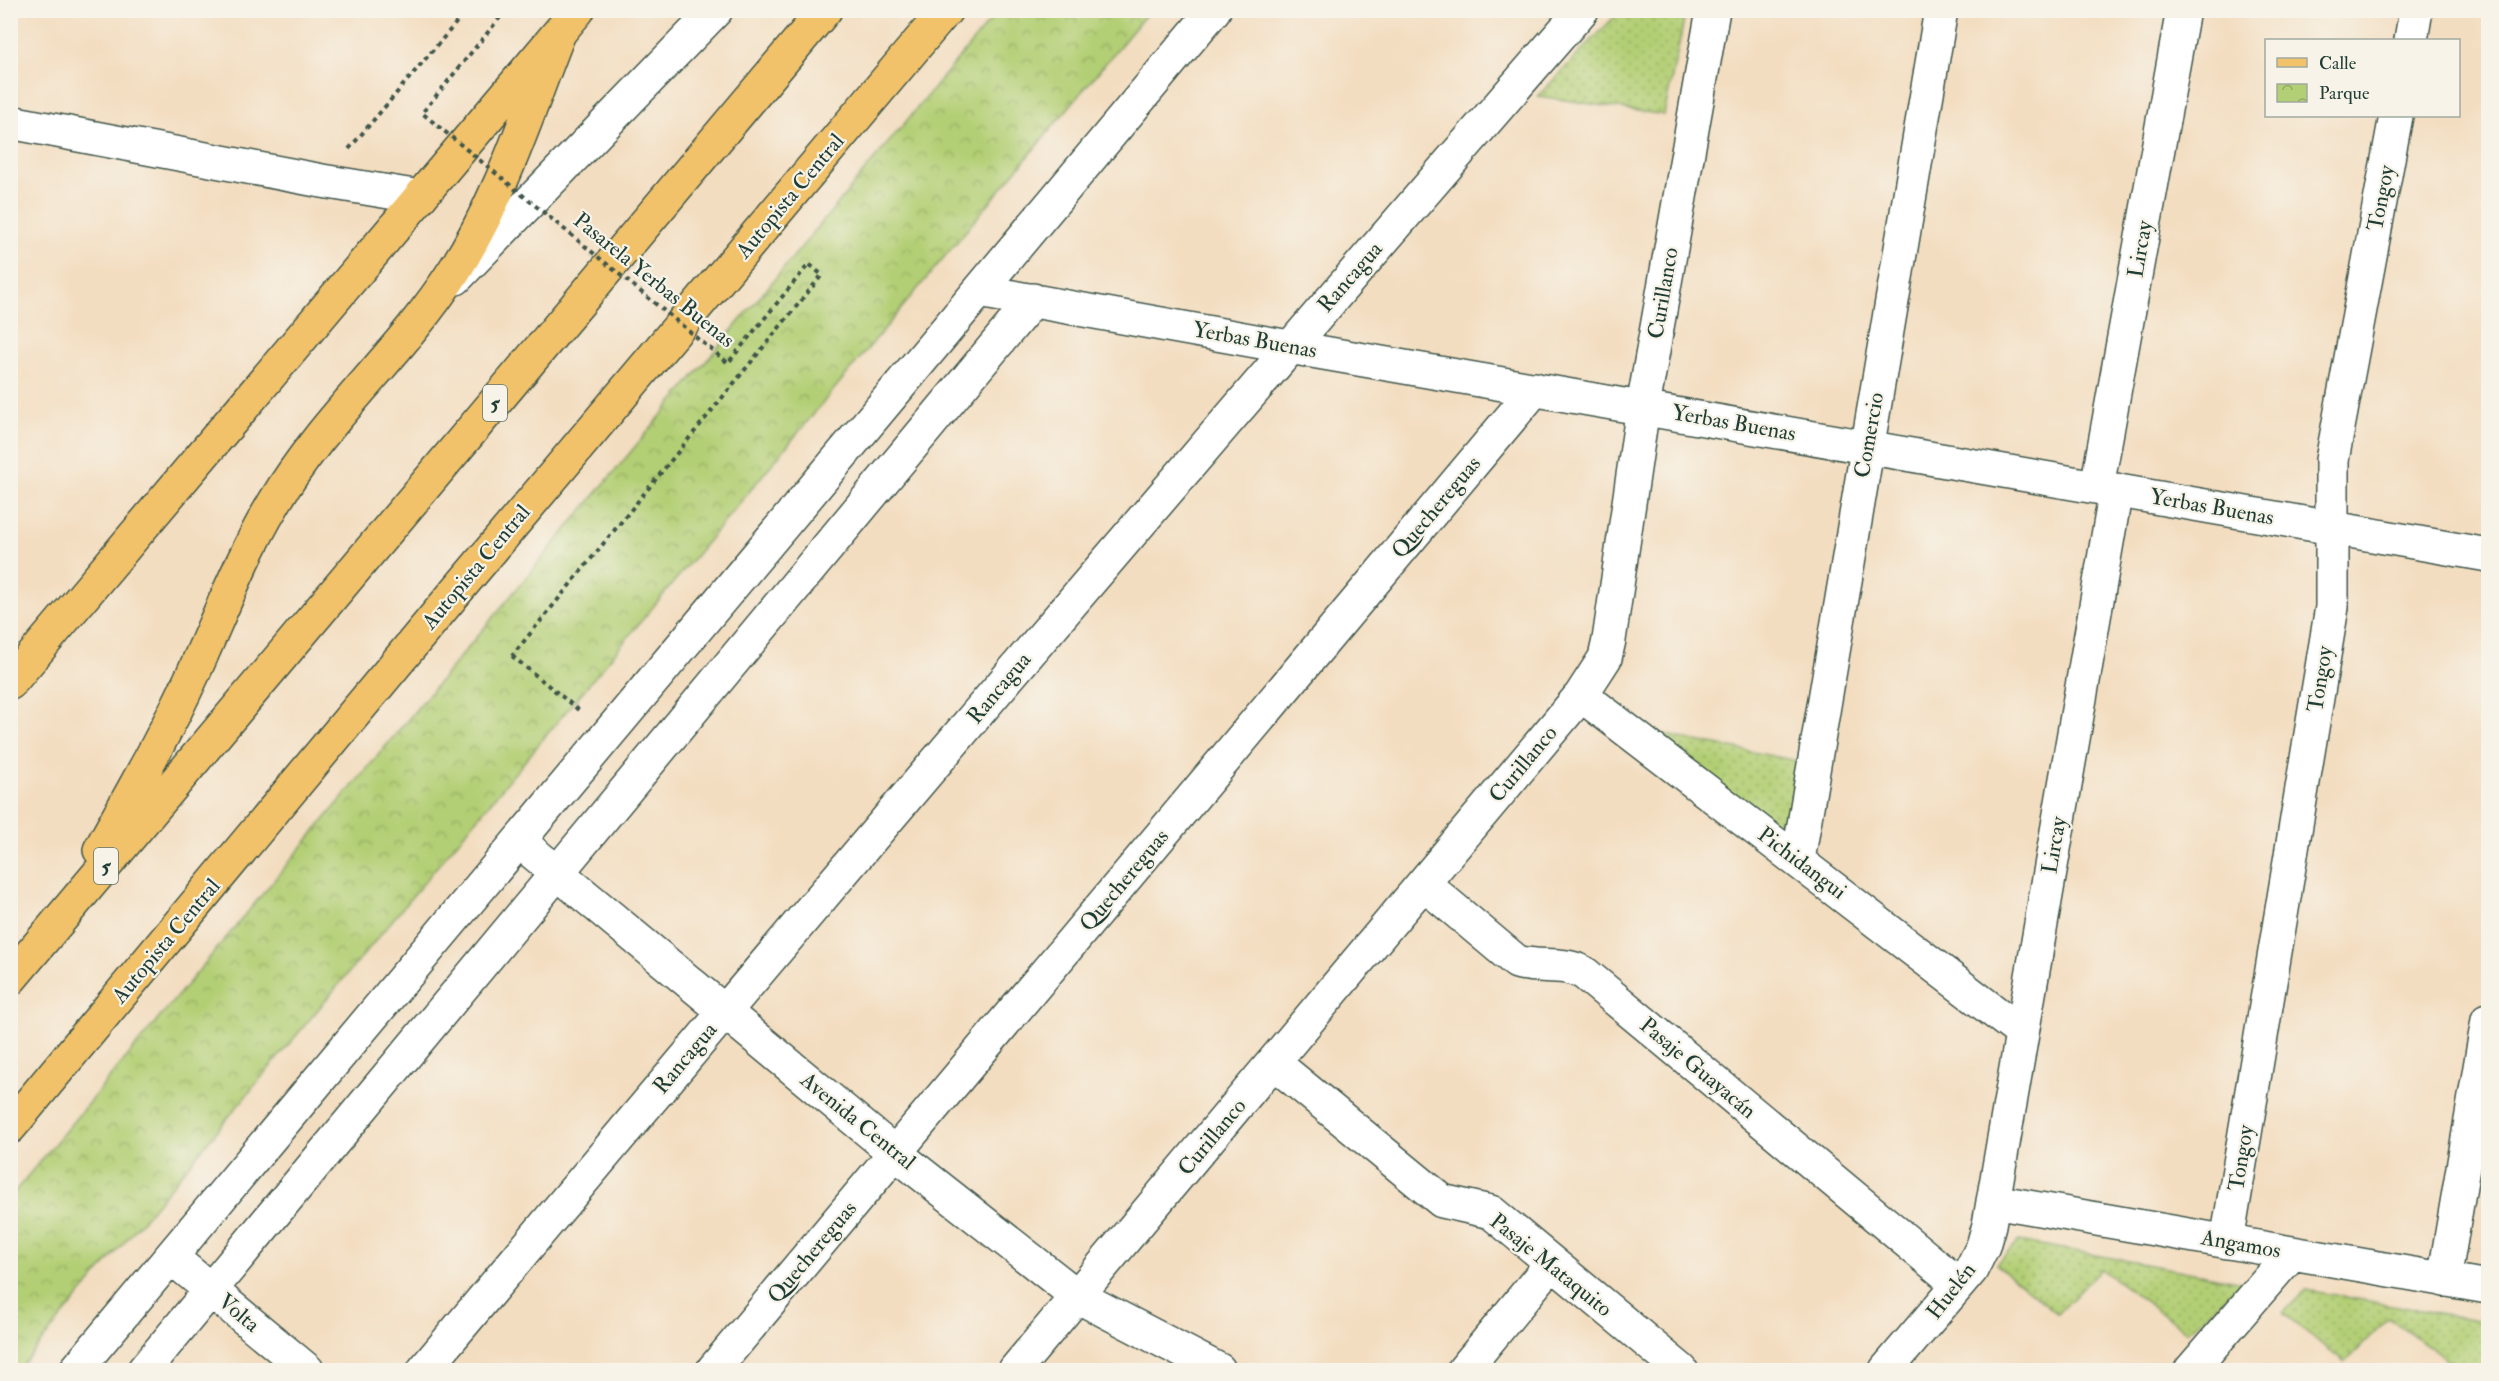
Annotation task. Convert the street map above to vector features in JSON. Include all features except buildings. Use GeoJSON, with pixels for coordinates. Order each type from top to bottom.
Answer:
{"type":"FeatureCollection","features":[{"type":"Feature","properties":{"kind":"main road","name":"5"},"geometry":{"type":"LineString","coordinates":[[10,979],[825,10]]}},
{"type":"Feature","properties":{"kind":"main road","name":"Autopista Central"},"geometry":{"type":"LineString","coordinates":[[10,1127],[461,585],[946,10]]}},
{"type":"Feature","properties":{"kind":"main road"},"geometry":{"type":"LineString","coordinates":[[72,906],[193,675],[250,544],[274,501],[328,426],[430,305],[472,240],[494,197],[569,22]]}},
{"type":"Feature","properties":{"kind":"main road"},"geometry":{"type":"LineString","coordinates":[[10,683],[569,22]]}},
{"type":"Feature","properties":{"kind":"street"},"geometry":{"type":"LineString","coordinates":[[430,305],[716,10]]}},
{"type":"Feature","properties":{"kind":"street"},"geometry":{"type":"LineString","coordinates":[[76,1371],[1214,10]]}},
{"type":"Feature","properties":{"kind":"street","name":"Rancagua"},"geometry":{"type":"LineString","coordinates":[[424,1371],[724,1011],[1289,347],[1582,10]]}},
{"type":"Feature","properties":{"kind":"street","name":"Curillanco"},"geometry":{"type":"LineString","coordinates":[[1015,1371],[1581,695],[1605,658],[1643,407],[1713,10]]}},
{"type":"Feature","properties":{"kind":"street","name":"Comercio"},"geometry":{"type":"LineString","coordinates":[[1798,860],[1941,10]]}},
{"type":"Feature","properties":{"kind":"street","name":"Lircay"},"geometry":{"type":"LineString","coordinates":[[1993,1201],[2022,1033],[2183,10]]}},
{"type":"Feature","properties":{"kind":"street"},"geometry":{"type":"LineString","coordinates":[[2410,39],[2416,10]]}},
{"type":"Feature","properties":{"kind":"street","name":"Tongoy"},"geometry":{"type":"LineString","coordinates":[[2227,1242],[2332,607],[2332,460],[2396,117]]}},
{"type":"Feature","properties":{"kind":"street"},"geometry":{"type":"LineString","coordinates":[[10,122],[322,181],[420,197]]}},
{"type":"Feature","properties":{"kind":"street","name":"Yerbas Buenas"},"geometry":{"type":"LineString","coordinates":[[979,291],[2488,555]]}},
{"type":"Feature","properties":{"kind":"street"},"geometry":{"type":"LineString","coordinates":[[144,1371],[1033,300]]}},
{"type":"Feature","properties":{"kind":"street","name":"Quechereguas"},"geometry":{"type":"LineString","coordinates":[[713,1371],[1535,389]]}},
{"type":"Feature","properties":{"kind":"street","name":"Pichidangui"},"geometry":{"type":"LineString","coordinates":[[1581,695],[2022,1033]]}},
{"type":"Feature","properties":{"kind":"street","name":"Avenida Central"},"geometry":{"type":"LineString","coordinates":[[519,841],[895,1153],[1077,1296],[1219,1371]]}},
{"type":"Feature","properties":{"kind":"street","name":"Pasaje Guayacán"},"geometry":{"type":"LineString","coordinates":[[1424,884],[1517,962],[1526,965],[1569,966],[1584,973],[1958,1284]]}},
{"type":"Feature","properties":{"kind":"street"},"geometry":{"type":"LineString","coordinates":[[2444,1280],[2488,1020]]}},
{"type":"Feature","properties":{"kind":"street","name":"Pasaje Mataquito"},"geometry":{"type":"LineString","coordinates":[[1274,1064],[1442,1201],[1491,1212],[1681,1371]]}},
{"type":"Feature","properties":{"kind":"street","name":"Angamos"},"geometry":{"type":"LineString","coordinates":[[1993,1201],[2488,1287]]}},
{"type":"Feature","properties":{"kind":"street","name":"Huelén"},"geometry":{"type":"LineString","coordinates":[[1886,1371],[1971,1270],[1983,1246],[1993,1201]]}},
{"type":"Feature","properties":{"kind":"street"},"geometry":{"type":"LineString","coordinates":[[2191,1371],[2292,1253]]}},
{"type":"Feature","properties":{"kind":"street","name":"Volta"},"geometry":{"type":"LineString","coordinates":[[171,1257],[307,1371]]}},
{"type":"Feature","properties":{"kind":"street"},"geometry":{"type":"LineString","coordinates":[[1464,1371],[1551,1264]]}},
{"type":"Feature","properties":{"kind":"path"},"geometry":{"type":"LineString","coordinates":[[322,181],[467,10]]}},
{"type":"Feature","properties":{"kind":"path","name":"Pasarela Yerbas Buenas"},"geometry":{"type":"LineString","coordinates":[[506,10],[422,113],[729,363],[809,264],[822,276],[512,656]]}},
{"type":"Feature","properties":{"kind":"green space"},"geometry":{"type":"Polygon","coordinates":[[[1621,10],[1686,11],[1664,115],[1538,96],[1621,10]]]}},
{"type":"Feature","properties":{"kind":"green space"},"geometry":{"type":"Polygon","coordinates":[[[998,11],[1149,11],[18,1370],[11,1370],[11,1196],[998,11]]]}},
{"type":"Feature","properties":{"kind":"green space"},"geometry":{"type":"Polygon","coordinates":[[[1629,728],[1803,762],[1790,843],[1629,728]]]}},
{"type":"Feature","properties":{"kind":"green space"},"geometry":{"type":"Polygon","coordinates":[[[2019,1241],[2243,1282],[2187,1332],[2101,1269],[2058,1314],[1996,1264],[2019,1241]]]}},
{"type":"Feature","properties":{"kind":"green space"},"geometry":{"type":"Polygon","coordinates":[[[2306,1290],[2488,1322],[2488,1368],[2461,1370],[2389,1318],[2345,1363],[2283,1313],[2306,1290]]]}}]}
